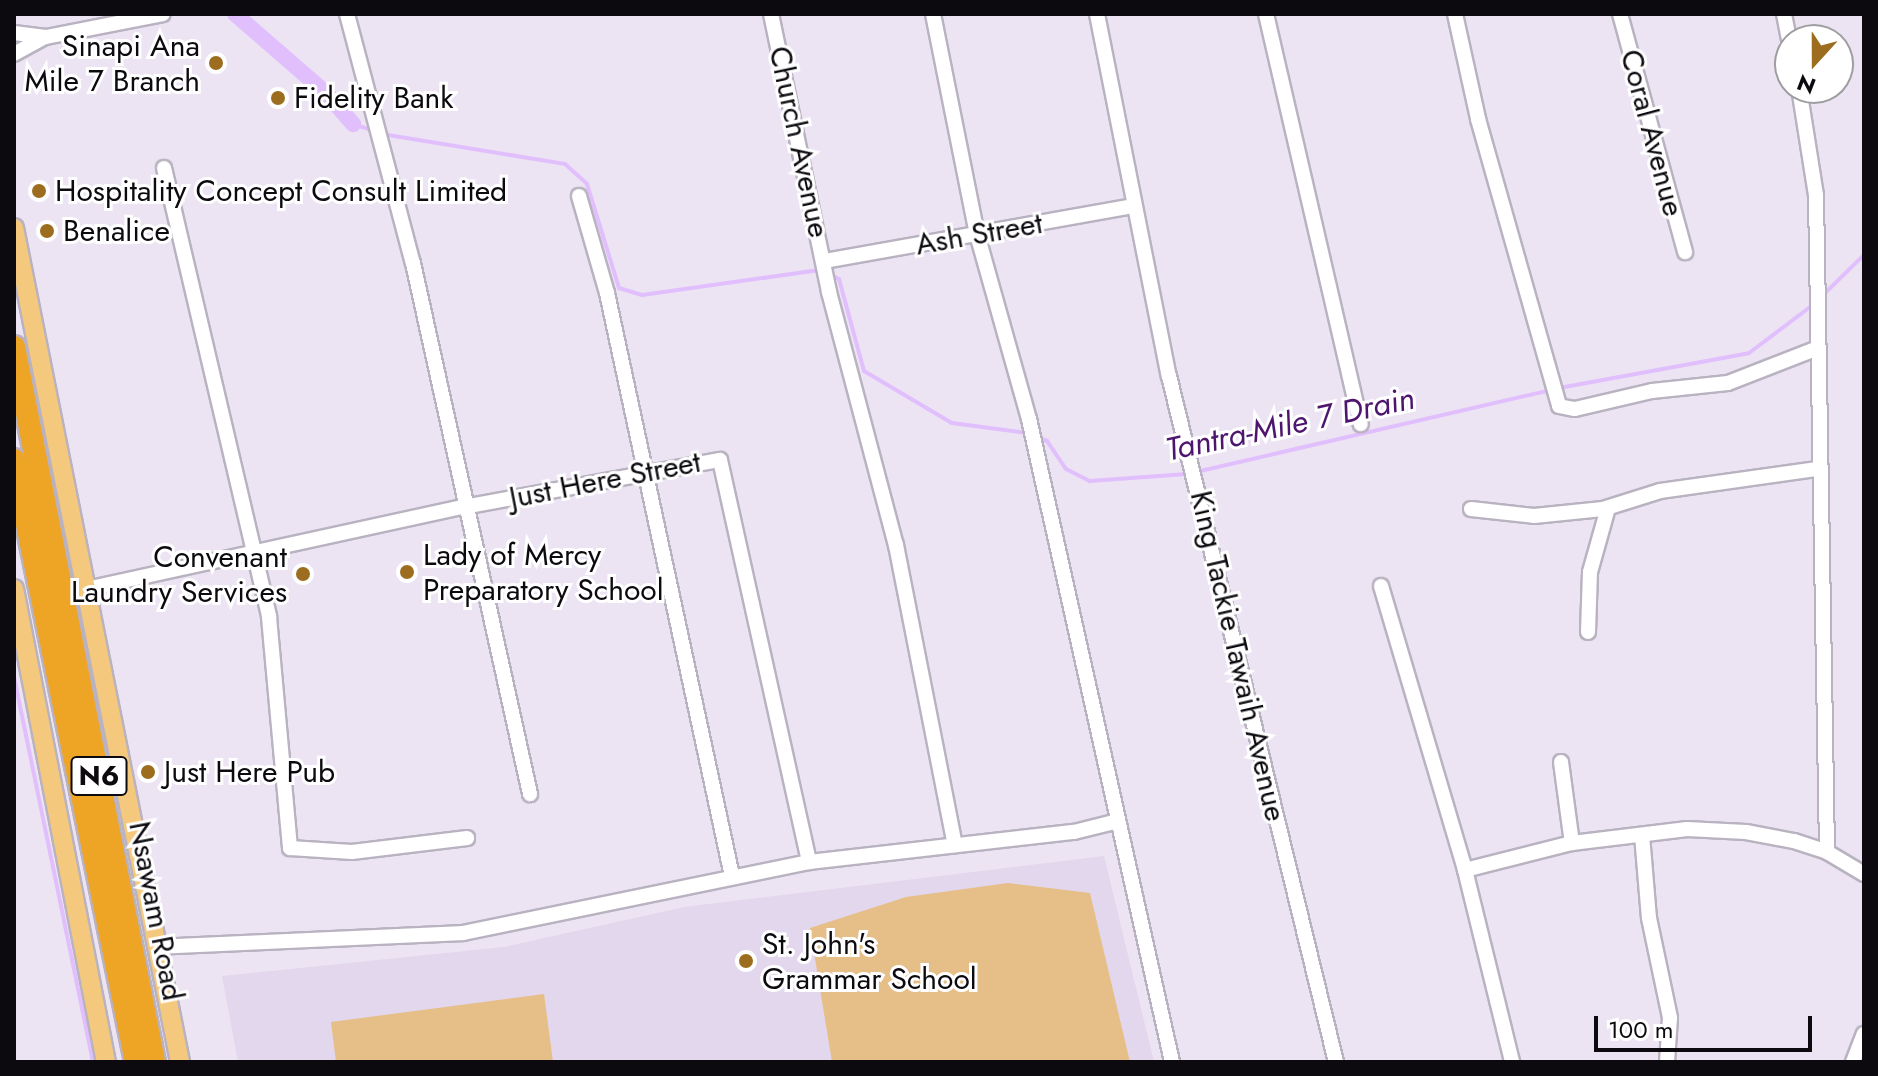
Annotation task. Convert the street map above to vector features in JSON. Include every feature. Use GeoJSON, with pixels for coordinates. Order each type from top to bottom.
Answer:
{"type":"FeatureCollection","features":[{"type":"Feature","properties":{"kind":"highway","name":"Nsawam Road"},"geometry":{"type":"LineString","coordinates":[[14,347],[154,1062]]}},
{"type":"Feature","properties":{"kind":"highway","name":"Nsawam Road"},"geometry":{"type":"LineString","coordinates":[[14,460],[136,1062]]}},
{"type":"Feature","properties":{"kind":"main road"},"geometry":{"type":"LineString","coordinates":[[14,228],[180,1062]]}},
{"type":"Feature","properties":{"kind":"main road"},"geometry":{"type":"LineString","coordinates":[[14,589],[106,1062]]}},
{"type":"Feature","properties":{"kind":"street"},"geometry":{"type":"LineString","coordinates":[[14,54],[46,37],[163,14]]}},
{"type":"Feature","properties":{"kind":"street"},"geometry":{"type":"LineString","coordinates":[[347,14],[413,263],[463,507],[530,794]]}},
{"type":"Feature","properties":{"kind":"street","name":"Church Avenue"},"geometry":{"type":"LineString","coordinates":[[771,14],[826,265],[829,292],[896,545],[955,845]]}},
{"type":"Feature","properties":{"kind":"street"},"geometry":{"type":"LineString","coordinates":[[933,14],[977,234],[1029,419],[1172,1062]]}},
{"type":"Feature","properties":{"kind":"street","name":"King Tackie Tawaih Avenue"},"geometry":{"type":"LineString","coordinates":[[1097,14],[1134,206],[1191,462],[1336,1062]]}},
{"type":"Feature","properties":{"kind":"street"},"geometry":{"type":"LineString","coordinates":[[1266,14],[1361,424]]}},
{"type":"Feature","properties":{"kind":"street"},"geometry":{"type":"LineString","coordinates":[[1455,14],[1478,119],[1559,406],[1575,409],[1652,391],[1728,383],[1815,349]]}},
{"type":"Feature","properties":{"kind":"street","name":"Coral Avenue"},"geometry":{"type":"LineString","coordinates":[[1620,14],[1685,252]]}},
{"type":"Feature","properties":{"kind":"street"},"geometry":{"type":"LineString","coordinates":[[14,33],[46,37]]}},
{"type":"Feature","properties":{"kind":"street"},"geometry":{"type":"LineString","coordinates":[[1802,104],[1816,195],[1814,293],[1827,852]]}},
{"type":"Feature","properties":{"kind":"street"},"geometry":{"type":"LineString","coordinates":[[164,168],[254,550],[274,657],[290,848],[352,852],[467,838]]}},
{"type":"Feature","properties":{"kind":"street"},"geometry":{"type":"LineString","coordinates":[[579,196],[607,293],[732,876]]}},
{"type":"Feature","properties":{"kind":"street","name":"Ash Street"},"geometry":{"type":"LineString","coordinates":[[826,265],[1134,206]]}},
{"type":"Feature","properties":{"kind":"street","name":"Just Here Street"},"geometry":{"type":"LineString","coordinates":[[86,589],[254,550],[714,459],[722,464],[809,862]]}},
{"type":"Feature","properties":{"kind":"street"},"geometry":{"type":"LineString","coordinates":[[1471,509],[1534,516],[1608,508],[1660,491],[1817,469]]}},
{"type":"Feature","properties":{"kind":"street"},"geometry":{"type":"LineString","coordinates":[[1588,632],[1590,572],[1608,508]]}},
{"type":"Feature","properties":{"kind":"street"},"geometry":{"type":"LineString","coordinates":[[1381,586],[1465,870],[1512,1062]]}},
{"type":"Feature","properties":{"kind":"street"},"geometry":{"type":"LineString","coordinates":[[1561,762],[1572,843]]}},
{"type":"Feature","properties":{"kind":"street"},"geometry":{"type":"LineString","coordinates":[[156,947],[463,933],[809,862],[1074,832],[1118,821]]}},
{"type":"Feature","properties":{"kind":"street"},"geometry":{"type":"LineString","coordinates":[[1465,870],[1572,843],[1687,829],[1746,832],[1827,852],[1864,874]]}},
{"type":"Feature","properties":{"kind":"street"},"geometry":{"type":"LineString","coordinates":[[1642,835],[1649,918],[1670,1018],[1667,1062]]}},
{"type":"Feature","properties":{"kind":"street"},"geometry":{"type":"LineString","coordinates":[[1853,1062],[1864,1034]]}},
{"type":"Feature","properties":{"kind":"shaded area","name":"St. John's Grammar School"},"geometry":{"type":"Polygon","coordinates":[[[1104,856],[1154,1062],[238,1062],[222,976],[504,947],[684,907],[1104,856]]]}},
{"type":"Feature","properties":{"kind":"shaded area"},"geometry":{"type":"Polygon","coordinates":[[[1008,883],[1090,893],[1130,1062],[832,1062],[810,928],[906,897],[1008,883]]]}},
{"type":"Feature","properties":{"kind":"shaded area"},"geometry":{"type":"Polygon","coordinates":[[[544,994],[553,1062],[336,1062],[331,1022],[544,994]]]}},
{"type":"Feature","properties":{"kind":"waterway"},"geometry":{"type":"LineString","coordinates":[[235,14],[327,94],[353,124]]}},
{"type":"Feature","properties":{"kind":"waterway","name":"Tantra-Mile 7 Drain"},"geometry":{"type":"LineString","coordinates":[[353,124],[374,131]]}},
{"type":"Feature","properties":{"kind":"waterway","name":"Tantra-Mile 7 Drain"},"geometry":{"type":"LineString","coordinates":[[382,134],[565,164],[587,184],[619,288],[642,295],[819,270]]}},
{"type":"Feature","properties":{"kind":"waterway","name":"Tantra-Mile 7 Drain"},"geometry":{"type":"LineString","coordinates":[[1823,295],[1864,255]]}},
{"type":"Feature","properties":{"kind":"waterway","name":"Tantra-Mile 7 Drain"},"geometry":{"type":"LineString","coordinates":[[831,275],[839,279],[864,371],[952,423],[1027,433]]}},
{"type":"Feature","properties":{"kind":"waterway","name":"Tantra-Mile 7 Drain"},"geometry":{"type":"LineString","coordinates":[[1559,388],[1749,353],[1814,304]]}},
{"type":"Feature","properties":{"kind":"waterway","name":"Tantra-Mile 7 Drain"},"geometry":{"type":"LineString","coordinates":[[1196,472],[1550,390]]}},
{"type":"Feature","properties":{"kind":"waterway","name":"Tantra-Mile 7 Drain"},"geometry":{"type":"LineString","coordinates":[[1035,437],[1047,441],[1066,469],[1090,481],[1187,474]]}},
{"type":"Feature","properties":{"kind":"waterway"},"geometry":{"type":"LineString","coordinates":[[14,677],[93,1062]]}},
{"type":"Feature","properties":{"kind":"place","name":"Sinapi Ana Mile 7 Branch"},"geometry":{"type":"Point","coordinates":[216,63]}},
{"type":"Feature","properties":{"kind":"place","name":"Fidelity Bank"},"geometry":{"type":"Point","coordinates":[278,98]}},
{"type":"Feature","properties":{"kind":"place","name":"Hospitality Concept Consult Limited"},"geometry":{"type":"Point","coordinates":[39,191]}},
{"type":"Feature","properties":{"kind":"place","name":"Benalice"},"geometry":{"type":"Point","coordinates":[47,231]}},
{"type":"Feature","properties":{"kind":"place","name":"Lady of Mercy Preparatory School"},"geometry":{"type":"Point","coordinates":[407,572]}},
{"type":"Feature","properties":{"kind":"place","name":"Convenant Laundry Services"},"geometry":{"type":"Point","coordinates":[303,574]}},
{"type":"Feature","properties":{"kind":"place","name":"Just Here Pub"},"geometry":{"type":"Point","coordinates":[148,772]}},
{"type":"Feature","properties":{"kind":"place","name":"St. John's Grammar School"},"geometry":{"type":"Point","coordinates":[746,961]}}]}
